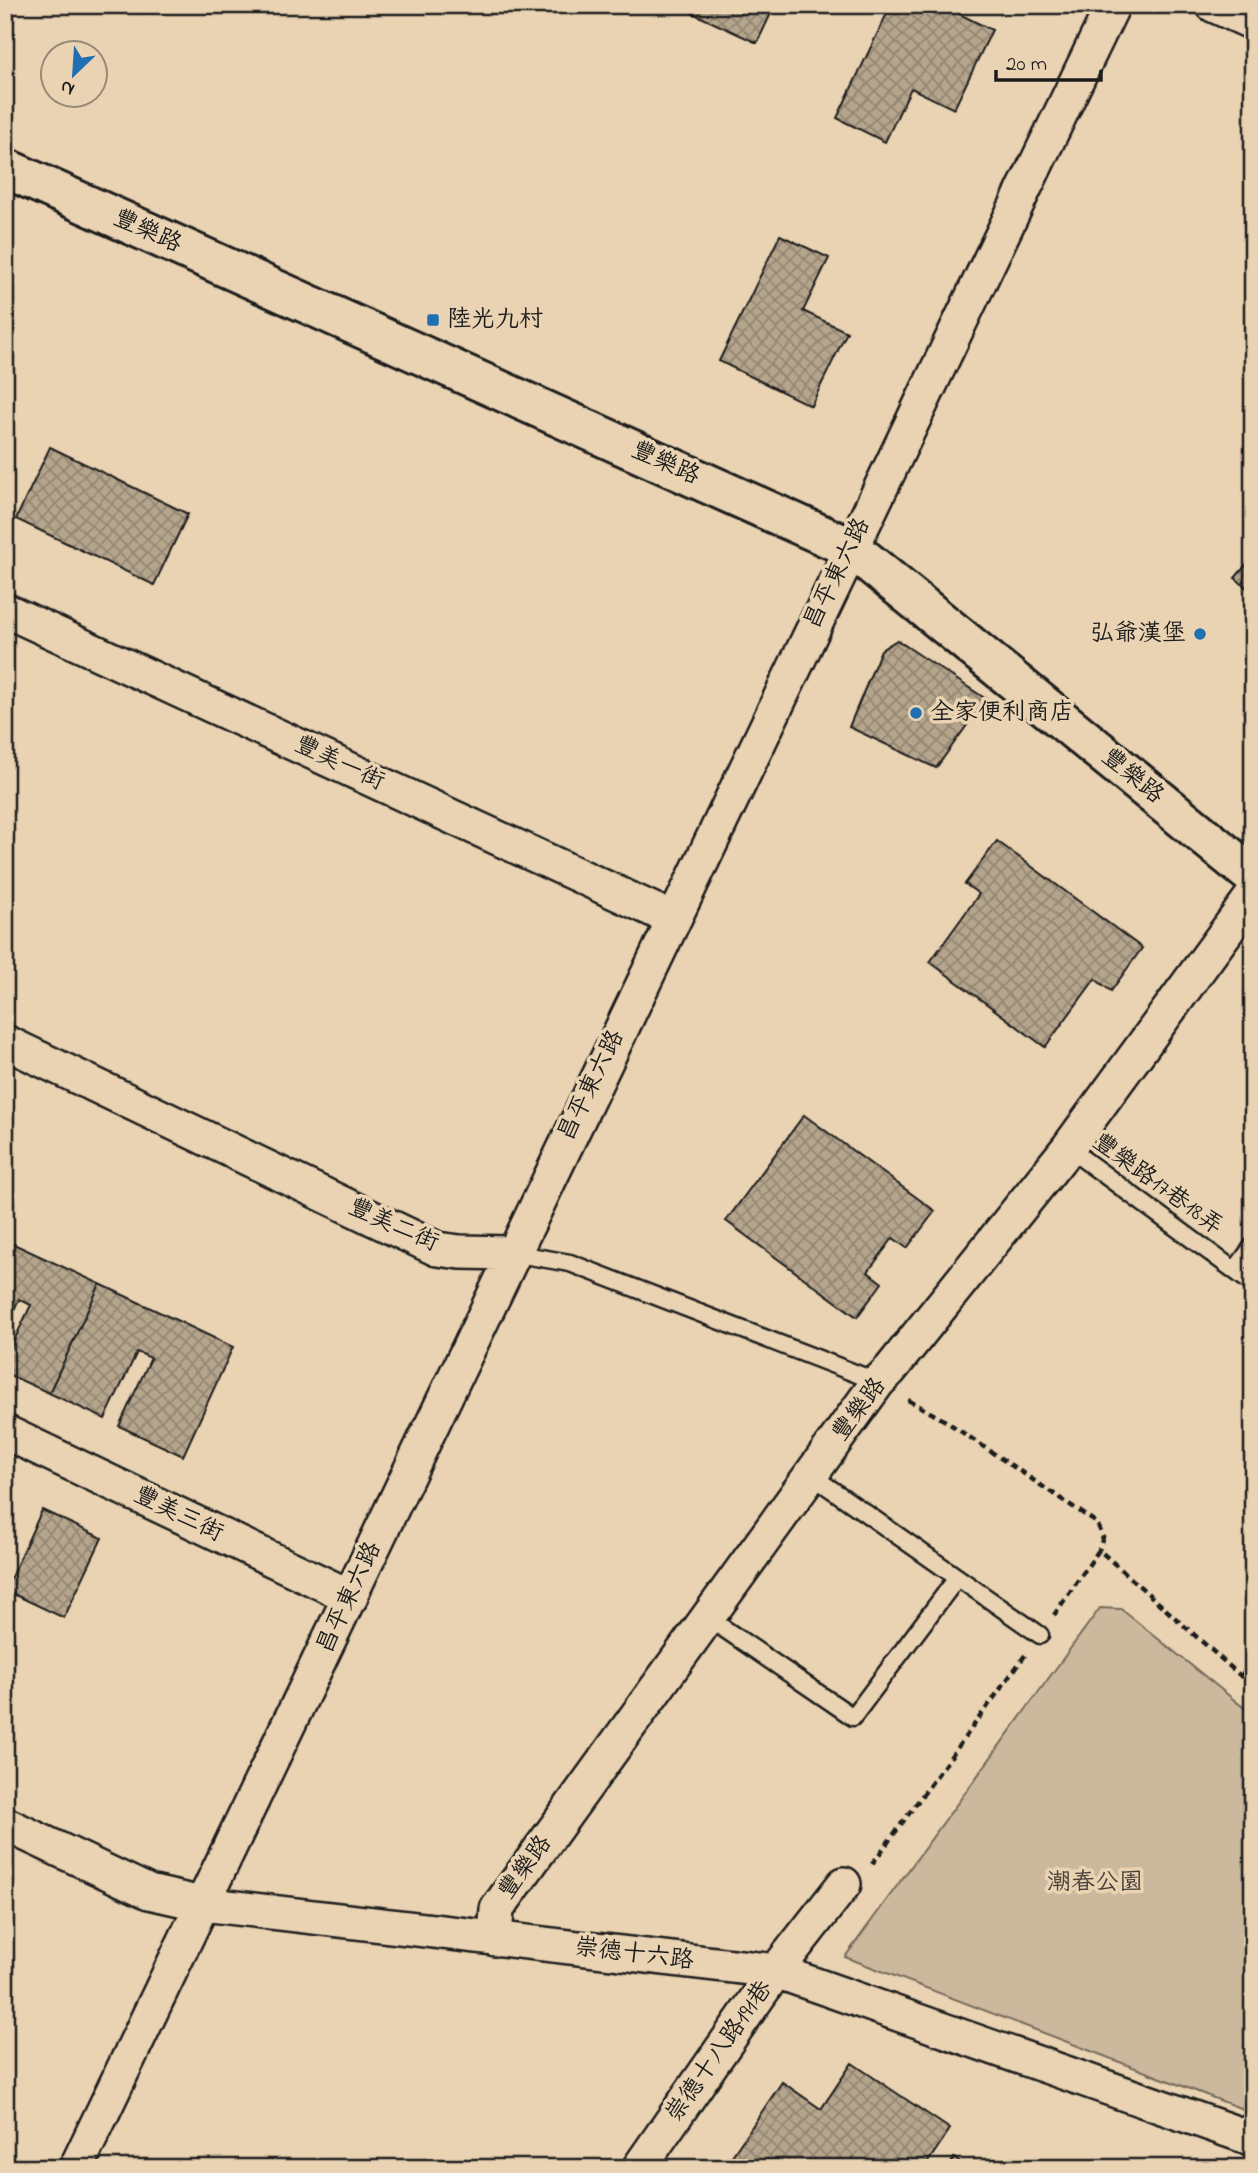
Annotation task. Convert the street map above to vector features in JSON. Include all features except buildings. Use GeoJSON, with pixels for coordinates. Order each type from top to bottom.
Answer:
{"type":"FeatureCollection","features":[{"type":"Feature","properties":{"kind":"street","name":"昌平東六路"},"geometry":{"type":"LineString","coordinates":[[76,2168],[351,1597],[512,1253],[1113,5]]}},
{"type":"Feature","properties":{"kind":"street"},"geometry":{"type":"LineString","coordinates":[[1213,5],[1253,23]]}},
{"type":"Feature","properties":{"kind":"street","name":"豐樂路"},"geometry":{"type":"LineString","coordinates":[[5,168],[851,548],[1253,876]]}},
{"type":"Feature","properties":{"kind":"street","name":"豐美一街"},"geometry":{"type":"LineString","coordinates":[[5,610],[673,919]]}},
{"type":"Feature","properties":{"kind":"street","name":"豐樂路"},"geometry":{"type":"LineString","coordinates":[[495,1939],[497,1909],[707,1617],[878,1382],[1068,1148],[1253,895]]}},
{"type":"Feature","properties":{"kind":"street","name":"豐美二街"},"geometry":{"type":"LineString","coordinates":[[5,1042],[438,1249],[512,1253]]}},
{"type":"Feature","properties":{"kind":"street","name":"豐美三街"},"geometry":{"type":"LineString","coordinates":[[5,1432],[351,1597]]}},
{"type":"Feature","properties":{"kind":"street","name":"崇德十六路"},"geometry":{"type":"LineString","coordinates":[[5,1824],[149,1892],[202,1904],[776,1971],[1253,2139]]}},
{"type":"Feature","properties":{"kind":"street","name":"崇德十八路191巷"},"geometry":{"type":"LineString","coordinates":[[639,2168],[776,1971],[844,1884]]}},
{"type":"Feature","properties":{"kind":"lane","name":"豐樂路17巷18弄"},"geometry":{"type":"LineString","coordinates":[[1068,1148],[1253,1284]]}},
{"type":"Feature","properties":{"kind":"lane"},"geometry":{"type":"LineString","coordinates":[[1235,1270],[1253,1246]]}},
{"type":"Feature","properties":{"kind":"lane","name":"豐美二街"},"geometry":{"type":"LineString","coordinates":[[512,1253],[570,1263],[878,1382]]}},
{"type":"Feature","properties":{"kind":"lane"},"geometry":{"type":"LineString","coordinates":[[811,1475],[1040,1635]]}},
{"type":"Feature","properties":{"kind":"lane"},"geometry":{"type":"LineString","coordinates":[[707,1617],[853,1717],[957,1578]]}},
{"type":"Feature","properties":{"kind":"path"},"geometry":{"type":"LineString","coordinates":[[844,1884],[863,1875],[1040,1635],[1099,1550],[1103,1536],[1097,1523],[944,1420],[878,1382]]}},
{"type":"Feature","properties":{"kind":"path"},"geometry":{"type":"LineString","coordinates":[[1099,1550],[1253,1687]]}},
{"type":"Feature","properties":{"kind":"path"},"geometry":{"type":"LineString","coordinates":[[1241,1677],[1249,1663],[1253,1665]]}},
{"type":"Feature","properties":{"kind":"green space","name":"潮春公園"},"geometry":{"type":"Polygon","coordinates":[[[1100,1608],[1121,1609],[1253,1715],[1253,2113],[845,1957],[1100,1608]]]}},
{"type":"Feature","properties":{"kind":"place","name":"陸光九村"},"geometry":{"type":"Point","coordinates":[433,320]}},
{"type":"Feature","properties":{"kind":"place","name":"弘爺漢堡"},"geometry":{"type":"Point","coordinates":[1200,634]}},
{"type":"Feature","properties":{"kind":"place","name":"全家便利商店"},"geometry":{"type":"Point","coordinates":[916,713]}}]}
